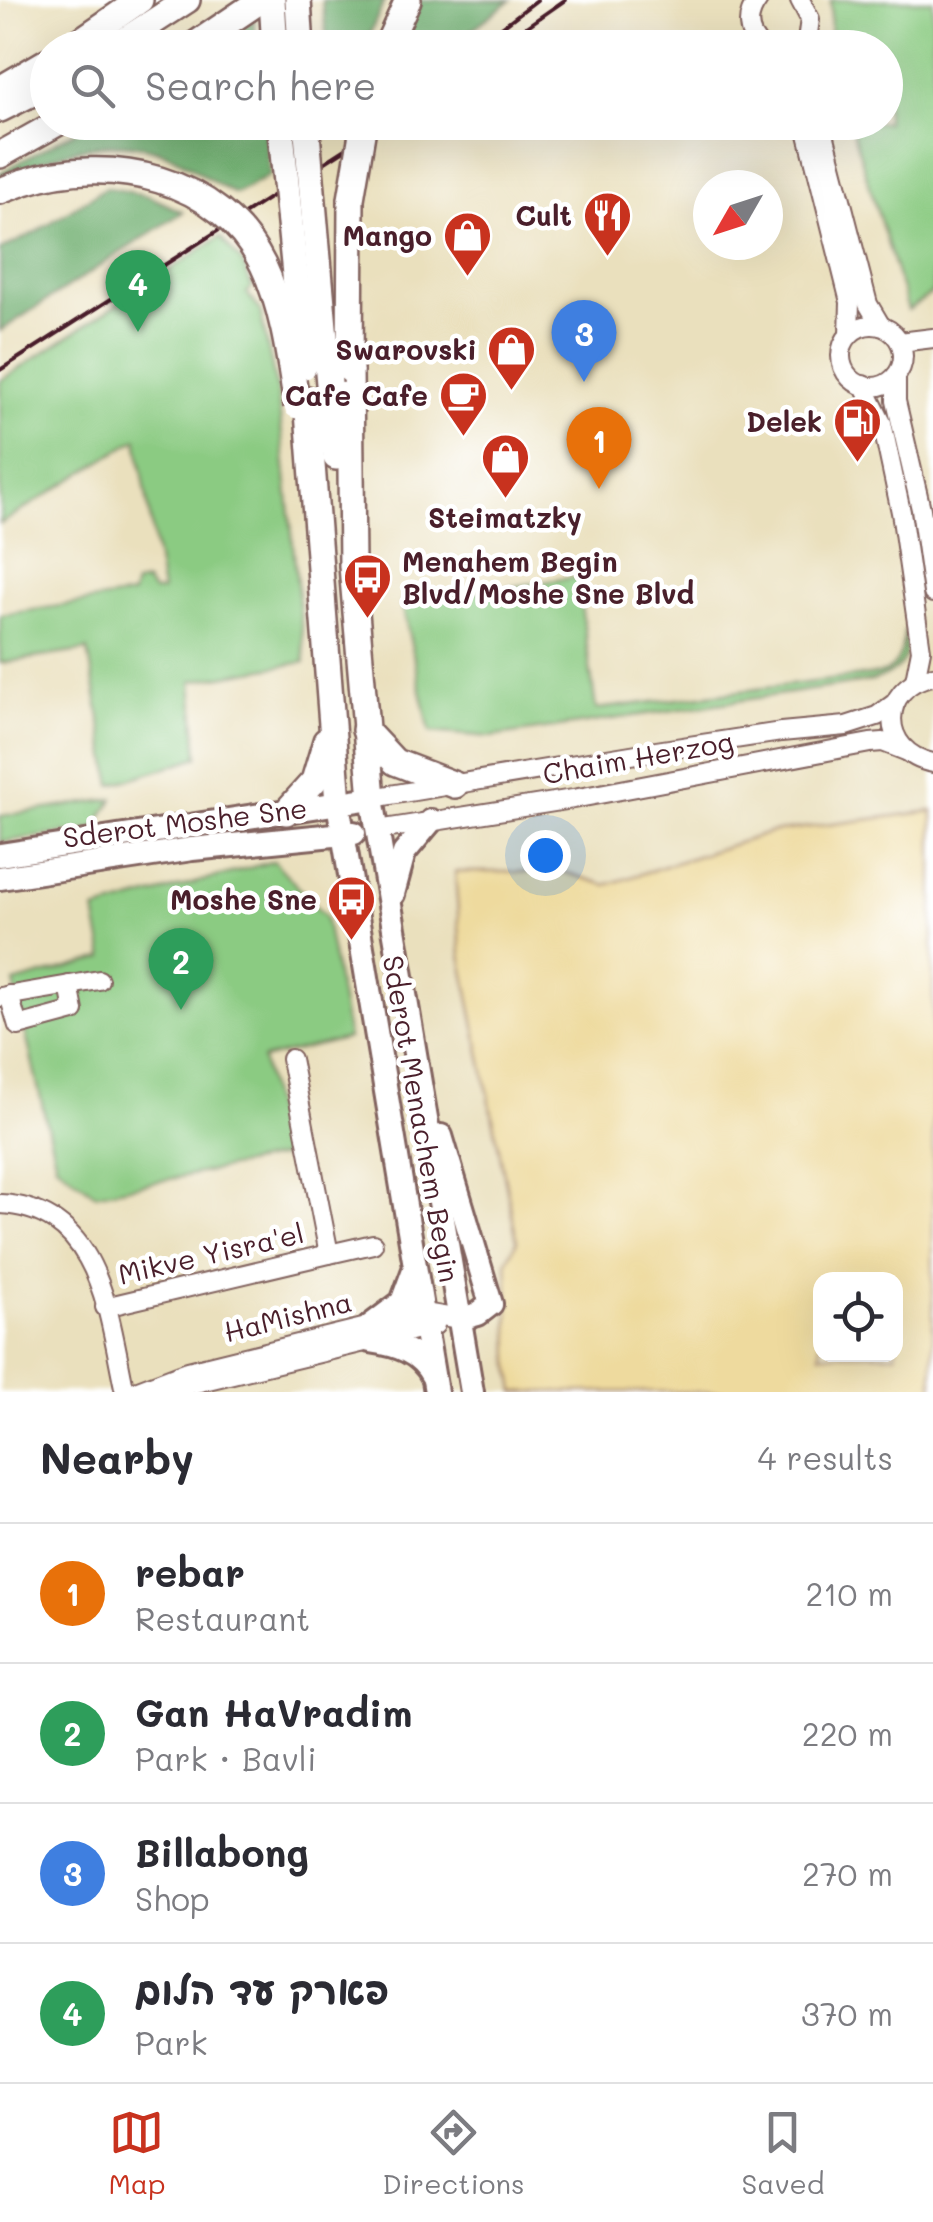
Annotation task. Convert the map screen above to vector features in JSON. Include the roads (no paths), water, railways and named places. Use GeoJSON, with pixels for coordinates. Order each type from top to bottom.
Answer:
{"type":"FeatureCollection","features":[{"type":"Feature","properties":{"kind":"highway"},"geometry":{"type":"LineString","coordinates":[[96,30],[140,0]]}},
{"type":"Feature","properties":{"kind":"highway"},"geometry":{"type":"LineString","coordinates":[[141,30],[187,0]]}},
{"type":"Feature","properties":{"kind":"highway"},"geometry":{"type":"LineString","coordinates":[[217,30],[262,0]]}},
{"type":"Feature","properties":{"kind":"highway"},"geometry":{"type":"LineString","coordinates":[[272,0],[274,30]]}},
{"type":"Feature","properties":{"kind":"highway"},"geometry":{"type":"LineString","coordinates":[[298,0],[300,30]]}},
{"type":"Feature","properties":{"kind":"highway"},"geometry":{"type":"LineString","coordinates":[[394,30],[408,0]]}},
{"type":"Feature","properties":{"kind":"highway"},"geometry":{"type":"LineString","coordinates":[[0,89],[30,72]]}},
{"type":"Feature","properties":{"kind":"highway"},"geometry":{"type":"LineString","coordinates":[[0,110],[30,94]]}},
{"type":"Feature","properties":{"kind":"highway"},"geometry":{"type":"LineString","coordinates":[[0,155],[30,138]]}},
{"type":"Feature","properties":{"kind":"highway"},"geometry":{"type":"LineString","coordinates":[[281,140],[302,402],[320,551],[338,803]]}},
{"type":"Feature","properties":{"kind":"highway"},"geometry":{"type":"LineString","coordinates":[[308,140],[340,377]]}},
{"type":"Feature","properties":{"kind":"highway"},"geometry":{"type":"LineString","coordinates":[[361,140],[351,199],[334,445],[352,566],[372,798]]}},
{"type":"Feature","properties":{"kind":"highway"},"geometry":{"type":"LineString","coordinates":[[12,187],[73,171],[121,170],[182,188],[226,217],[251,245],[265,269],[302,402]]}},
{"type":"Feature","properties":{"kind":"highway"},"geometry":{"type":"LineString","coordinates":[[288,825],[318,772],[333,712]]}},
{"type":"Feature","properties":{"kind":"highway"},"geometry":{"type":"LineString","coordinates":[[365,730],[395,762],[456,785]]}},
{"type":"Feature","properties":{"kind":"main road","name":"Sderot Moshe Sne"},"geometry":{"type":"LineString","coordinates":[[0,878],[288,825],[338,803],[372,798]]}},
{"type":"Feature","properties":{"kind":"main road","name":"Sderot Menachem Begin"},"geometry":{"type":"LineString","coordinates":[[372,798],[472,1392]]}},
{"type":"Feature","properties":{"kind":"main road","name":"Sderot Menachem Begin"},"geometry":{"type":"LineString","coordinates":[[338,803],[435,1386]]}},
{"type":"Feature","properties":{"kind":"main road"},"geometry":{"type":"LineString","coordinates":[[390,907],[400,860],[431,821]]}},
{"type":"Feature","properties":{"kind":"main road","name":"Sderot Moshe Sne"},"geometry":{"type":"LineString","coordinates":[[0,855],[288,825],[343,834],[378,830]]}},
{"type":"Feature","properties":{"kind":"main road"},"geometry":{"type":"LineString","coordinates":[[288,825],[348,872]]}},
{"type":"Feature","properties":{"kind":"main road"},"geometry":{"type":"LineString","coordinates":[[420,1078],[455,1176],[492,1304],[460,1319]]}},
{"type":"Feature","properties":{"kind":"main road"},"geometry":{"type":"LineString","coordinates":[[416,1259],[412,1282],[402,1302],[370,1333],[419,1357],[435,1386]]}},
{"type":"Feature","properties":{"kind":"street"},"geometry":{"type":"LineString","coordinates":[[750,30],[751,10],[758,0]]}},
{"type":"Feature","properties":{"kind":"street"},"geometry":{"type":"LineString","coordinates":[[800,0],[809,14],[806,30]]}},
{"type":"Feature","properties":{"kind":"street"},"geometry":{"type":"LineString","coordinates":[[809,140],[850,302],[849,335],[841,360],[846,373],[863,386],[882,422],[902,512],[924,678],[906,686],[895,702],[893,729],[906,752]]}},
{"type":"Feature","properties":{"kind":"street"},"geometry":{"type":"LineString","coordinates":[[826,140],[868,304],[902,350]]}},
{"type":"Feature","properties":{"kind":"street"},"geometry":{"type":"LineString","coordinates":[[849,335],[864,326],[881,326]]}},
{"type":"Feature","properties":{"kind":"street"},"geometry":{"type":"LineString","coordinates":[[902,350],[933,338]]}},
{"type":"Feature","properties":{"kind":"street"},"geometry":{"type":"LineString","coordinates":[[902,350],[933,349]]}},
{"type":"Feature","properties":{"kind":"street"},"geometry":{"type":"LineString","coordinates":[[902,350],[896,401],[921,508],[933,593]]}},
{"type":"Feature","properties":{"kind":"street"},"geometry":{"type":"LineString","coordinates":[[863,386],[880,386],[896,376]]}},
{"type":"Feature","properties":{"kind":"street","name":"Chaim Herzog"},"geometry":{"type":"LineString","coordinates":[[372,798],[780,732],[846,726],[877,716],[895,702]]}},
{"type":"Feature","properties":{"kind":"street","name":"Chaim Herzog"},"geometry":{"type":"LineString","coordinates":[[378,830],[870,743],[883,742],[930,768]]}},
{"type":"Feature","properties":{"kind":"street"},"geometry":{"type":"LineString","coordinates":[[69,986],[74,1011],[18,1026],[6,1005],[69,986],[99,980]]}},
{"type":"Feature","properties":{"kind":"street","name":"Mikve Yisra'el"},"geometry":{"type":"LineString","coordinates":[[291,1059],[329,1254]]}},
{"type":"Feature","properties":{"kind":"street"},"geometry":{"type":"LineString","coordinates":[[0,1204],[34,1209],[49,1216],[67,1230],[88,1257],[129,1392]]}},
{"type":"Feature","properties":{"kind":"street","name":"Mikve Yisra'el"},"geometry":{"type":"LineString","coordinates":[[105,1306],[373,1244]]}},
{"type":"Feature","properties":{"kind":"street","name":"HaMishna"},"geometry":{"type":"LineString","coordinates":[[129,1392],[160,1389],[425,1320],[460,1319]]}},
{"type":"Feature","properties":{"kind":"street"},"geometry":{"type":"LineString","coordinates":[[117,1357],[160,1389]]}},
{"type":"Feature","properties":{"kind":"railway"},"geometry":{"type":"LineString","coordinates":[[498,30],[537,0]]}},
{"type":"Feature","properties":{"kind":"railway"},"geometry":{"type":"LineString","coordinates":[[522,30],[565,0]]}},
{"type":"Feature","properties":{"kind":"railway"},"geometry":{"type":"LineString","coordinates":[[0,370],[360,140]]}},
{"type":"Feature","properties":{"kind":"place","name":"Cult"},"geometry":{"type":"Point","coordinates":[607,258]}},
{"type":"Feature","properties":{"kind":"place","name":"Mango"},"geometry":{"type":"Point","coordinates":[467,278]}},
{"type":"Feature","properties":{"kind":"place","name":"פארק עד הלום"},"geometry":{"type":"Point","coordinates":[138,332]}},
{"type":"Feature","properties":{"kind":"place","name":"Billabong"},"geometry":{"type":"Point","coordinates":[584,382]}},
{"type":"Feature","properties":{"kind":"place","name":"Swarovski"},"geometry":{"type":"Point","coordinates":[512,392]}},
{"type":"Feature","properties":{"kind":"place","name":"Cafe Cafe"},"geometry":{"type":"Point","coordinates":[463,438]}},
{"type":"Feature","properties":{"kind":"place","name":"Delek"},"geometry":{"type":"Point","coordinates":[857,464]}},
{"type":"Feature","properties":{"kind":"place","name":"rebar"},"geometry":{"type":"Point","coordinates":[599,489]}},
{"type":"Feature","properties":{"kind":"place","name":"Steimatzky"},"geometry":{"type":"Point","coordinates":[505,500]}},
{"type":"Feature","properties":{"kind":"place","name":"Menahem Begin Blvd/Moshe Sne Blvd"},"geometry":{"type":"Point","coordinates":[367,620]}},
{"type":"Feature","properties":{"kind":"place","name":"Moshe Sne"},"geometry":{"type":"Point","coordinates":[352,942]}},
{"type":"Feature","properties":{"kind":"place","name":"Gan HaVradim"},"geometry":{"type":"Point","coordinates":[181,1010]}}]}
